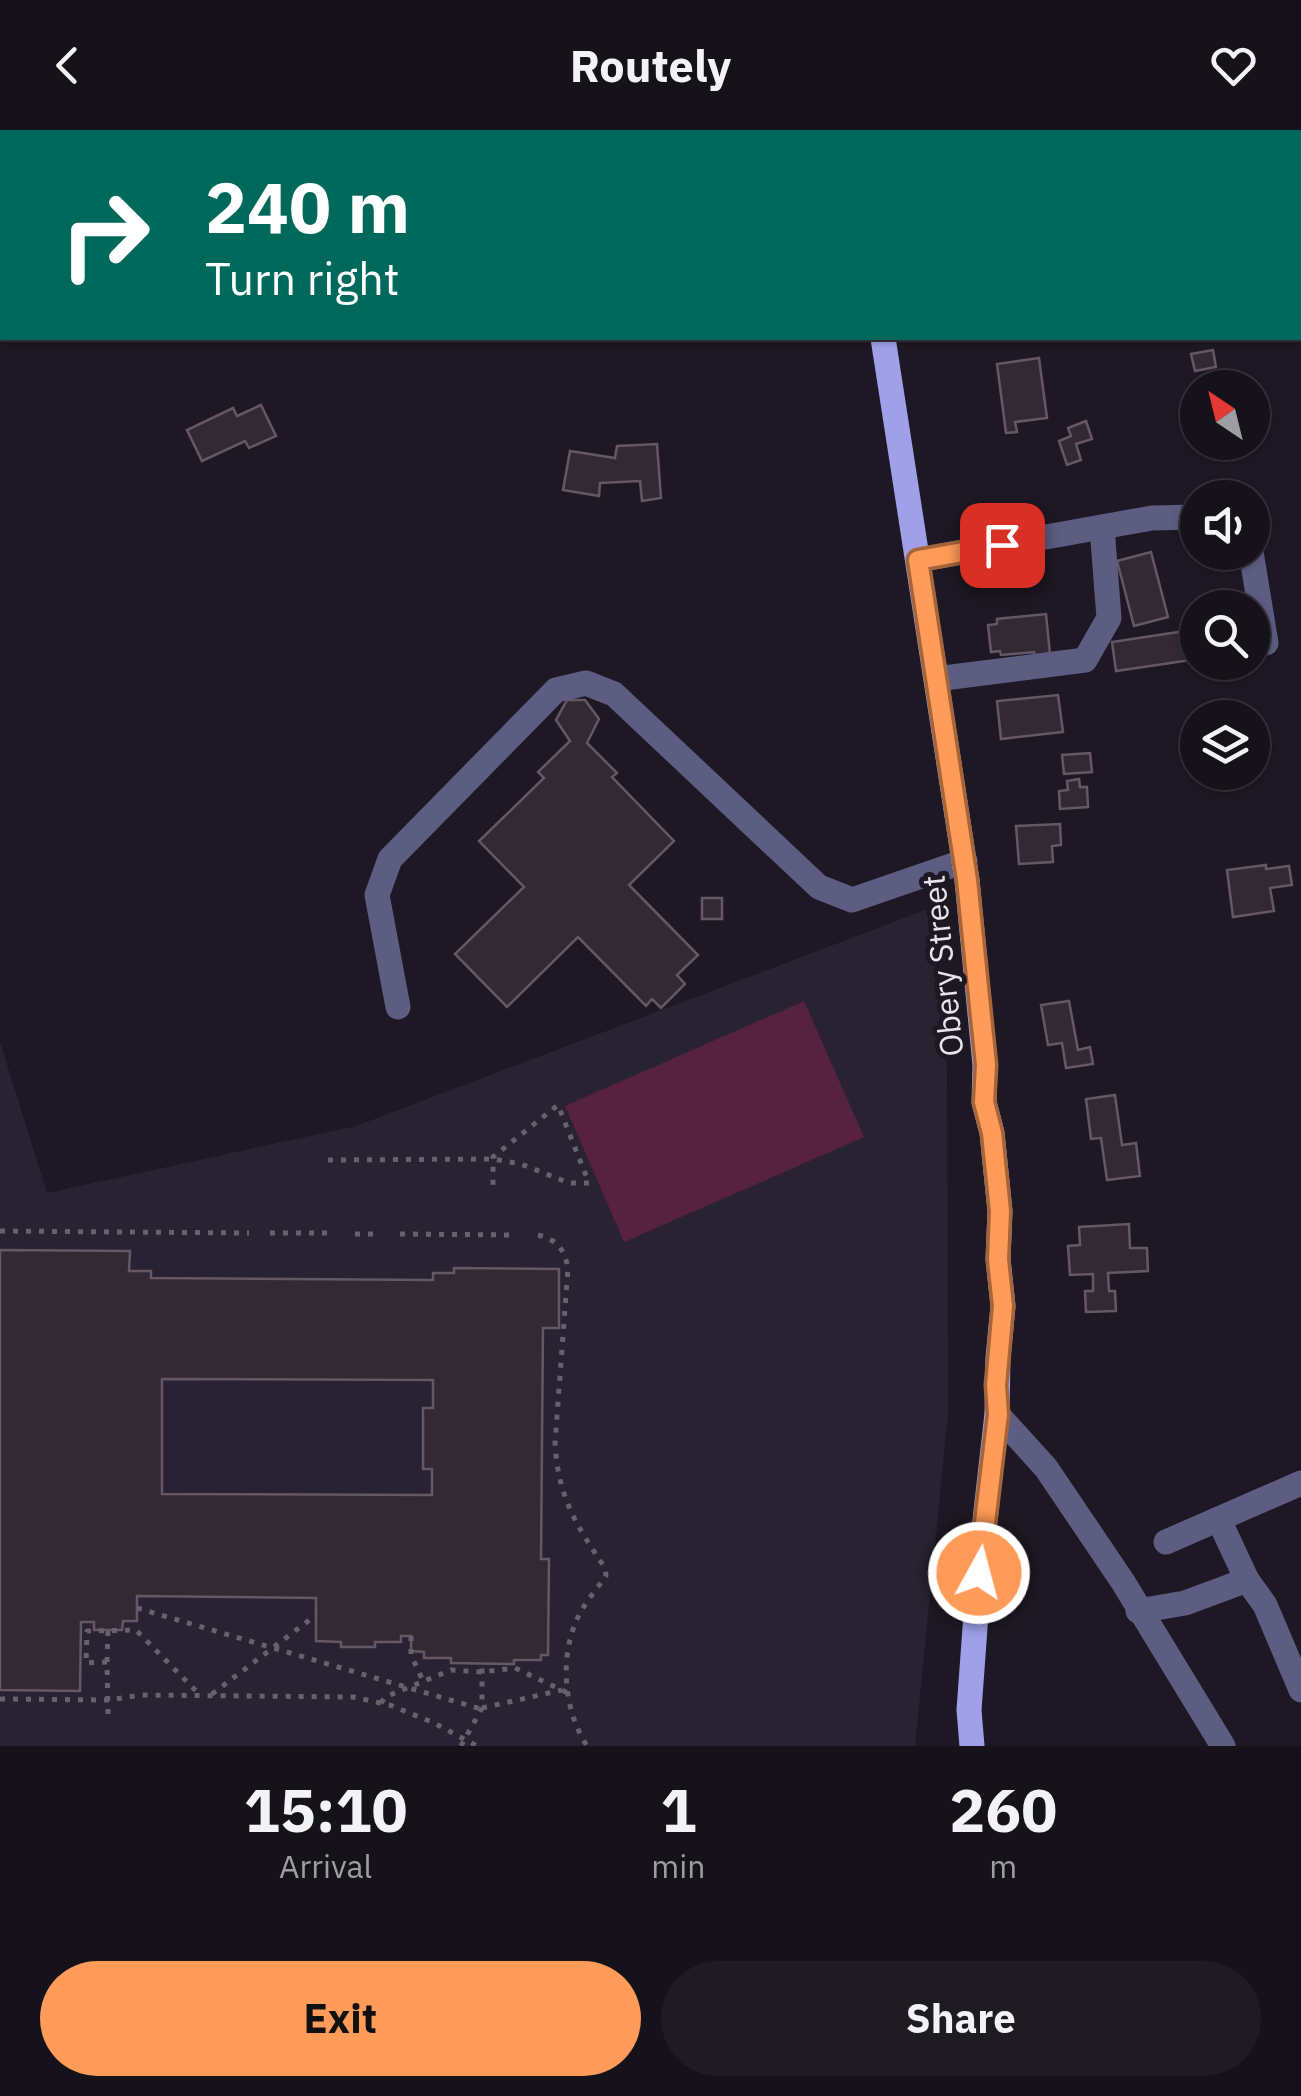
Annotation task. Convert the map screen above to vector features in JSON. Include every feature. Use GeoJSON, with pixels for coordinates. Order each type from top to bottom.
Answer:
{"type":"FeatureCollection","features":[{"type":"Feature","properties":{"kind":"main road","name":"Obery Street"},"geometry":{"type":"LineString","coordinates":[[884,340],[965,861],[986,1065],[984,1102],[992,1133],[1000,1211],[998,1260],[1003,1306],[996,1385],[998,1414],[979,1573],[969,1710],[972,1746]]}},
{"type":"Feature","properties":{"kind":"main road","name":"Obery Street"},"geometry":{"type":"LineString","coordinates":[[960,1746],[969,1710]]}},
{"type":"Feature","properties":{"kind":"lane"},"geometry":{"type":"LineString","coordinates":[[918,560],[1152,518],[1180,518]]}},
{"type":"Feature","properties":{"kind":"lane"},"geometry":{"type":"LineString","coordinates":[[936,679],[1084,660],[1109,618],[1102,527]]}},
{"type":"Feature","properties":{"kind":"lane"},"geometry":{"type":"LineString","coordinates":[[398,1007],[377,894],[390,859],[556,690],[586,682],[614,694],[819,887],[852,900],[965,861]]}},
{"type":"Feature","properties":{"kind":"lane"},"geometry":{"type":"LineString","coordinates":[[998,1414],[1046,1468],[1123,1582],[1223,1746]]}},
{"type":"Feature","properties":{"kind":"lane"},"geometry":{"type":"LineString","coordinates":[[1166,1542],[1301,1483]]}},
{"type":"Feature","properties":{"kind":"lane"},"geometry":{"type":"LineString","coordinates":[[1219,1520],[1247,1580],[1265,1605],[1301,1690]]}},
{"type":"Feature","properties":{"kind":"lane"},"geometry":{"type":"LineString","coordinates":[[1138,1611],[1185,1603],[1247,1580]]}},
{"type":"Feature","properties":{"kind":"path"},"geometry":{"type":"LineString","coordinates":[[328,1160],[493,1159],[520,1164],[569,1183],[589,1183],[558,1105],[493,1159]]}},
{"type":"Feature","properties":{"kind":"path"},"geometry":{"type":"LineString","coordinates":[[493,1159],[493,1188]]}},
{"type":"Feature","properties":{"kind":"path"},"geometry":{"type":"LineString","coordinates":[[0,1231],[248,1233]]}},
{"type":"Feature","properties":{"kind":"path"},"geometry":{"type":"LineString","coordinates":[[270,1233],[332,1233]]}},
{"type":"Feature","properties":{"kind":"path"},"geometry":{"type":"LineString","coordinates":[[355,1234],[379,1234]]}},
{"type":"Feature","properties":{"kind":"path"},"geometry":{"type":"LineString","coordinates":[[400,1234],[516,1235]]}},
{"type":"Feature","properties":{"kind":"path"},"geometry":{"type":"LineString","coordinates":[[538,1235],[558,1243],[565,1252],[568,1268],[556,1472],[572,1518],[605,1568],[606,1576],[578,1616],[566,1675],[565,1691],[586,1746]]}},
{"type":"Feature","properties":{"kind":"path"},"geometry":{"type":"LineString","coordinates":[[137,1608],[482,1709],[565,1691]]}},
{"type":"Feature","properties":{"kind":"path"},"geometry":{"type":"LineString","coordinates":[[205,1696],[316,1615]]}},
{"type":"Feature","properties":{"kind":"path"},"geometry":{"type":"LineString","coordinates":[[108,1630],[108,1714]]}},
{"type":"Feature","properties":{"kind":"path"},"geometry":{"type":"LineString","coordinates":[[107,1662],[86,1662],[87,1631],[136,1630],[205,1696]]}},
{"type":"Feature","properties":{"kind":"path"},"geometry":{"type":"LineString","coordinates":[[411,1636],[411,1655],[423,1681]]}},
{"type":"Feature","properties":{"kind":"path"},"geometry":{"type":"LineString","coordinates":[[463,1743],[482,1709],[482,1664]]}},
{"type":"Feature","properties":{"kind":"path"},"geometry":{"type":"LineString","coordinates":[[382,1703],[385,1697],[451,1670],[515,1668],[565,1691]]}},
{"type":"Feature","properties":{"kind":"path"},"geometry":{"type":"LineString","coordinates":[[0,1699],[109,1700],[141,1695],[353,1697],[382,1703],[434,1723],[463,1743],[477,1746]]}},
{"type":"Feature","properties":{"kind":"shaded area"},"geometry":{"type":"Polygon","coordinates":[[[928,909],[947,1066],[948,1414],[915,1746],[0,1746],[0,1042],[47,1193],[356,1126],[928,909]]]}},
{"type":"Feature","properties":{"kind":"shaded area"},"geometry":{"type":"Polygon","coordinates":[[[804,1001],[864,1137],[624,1242],[565,1106],[804,1001]]]}},
{"type":"Feature","properties":{"kind":"building"},"geometry":{"type":"Polygon","coordinates":[[[1213,350],[1216,367],[1195,370],[1191,354],[1213,350]]]}},
{"type":"Feature","properties":{"kind":"building"},"geometry":{"type":"Polygon","coordinates":[[[1039,358],[1047,418],[1015,422],[1017,432],[1006,433],[997,364],[1039,358]]]}},
{"type":"Feature","properties":{"kind":"building"},"geometry":{"type":"Polygon","coordinates":[[[261,405],[276,436],[249,448],[245,441],[202,461],[187,430],[233,408],[237,416],[261,405]]]}},
{"type":"Feature","properties":{"kind":"building"},"geometry":{"type":"Polygon","coordinates":[[[1086,421],[1092,439],[1076,444],[1081,460],[1067,465],[1059,441],[1071,436],[1068,428],[1086,421]]]}},
{"type":"Feature","properties":{"kind":"building"},"geometry":{"type":"Polygon","coordinates":[[[657,444],[661,498],[642,501],[640,481],[600,483],[599,496],[563,490],[570,451],[615,458],[617,446],[657,444]]]}},
{"type":"Feature","properties":{"kind":"building"},"geometry":{"type":"Polygon","coordinates":[[[1151,552],[1168,617],[1134,626],[1117,561],[1151,552]]]}},
{"type":"Feature","properties":{"kind":"building"},"geometry":{"type":"Polygon","coordinates":[[[1046,614],[1050,654],[991,652],[988,625],[997,624],[997,619],[1046,614]]]}},
{"type":"Feature","properties":{"kind":"building"},"geometry":{"type":"Polygon","coordinates":[[[1180,632],[1180,662],[1116,671],[1112,642],[1180,632]]]}},
{"type":"Feature","properties":{"kind":"building"},"geometry":{"type":"Polygon","coordinates":[[[1058,695],[1063,732],[1001,739],[997,701],[1058,695]]]}},
{"type":"Feature","properties":{"kind":"building"},"geometry":{"type":"Polygon","coordinates":[[[567,700],[585,700],[599,719],[587,743],[617,773],[612,777],[674,841],[629,885],[698,955],[677,975],[685,984],[661,1008],[652,999],[646,1006],[578,937],[507,1007],[455,954],[524,887],[479,841],[544,778],[538,772],[570,741],[556,720],[567,700]]]}},
{"type":"Feature","properties":{"kind":"building"},"geometry":{"type":"Polygon","coordinates":[[[1090,753],[1092,772],[1064,774],[1062,755],[1090,753]]]}},
{"type":"Feature","properties":{"kind":"building"},"geometry":{"type":"Polygon","coordinates":[[[1079,779],[1080,787],[1087,787],[1088,807],[1060,809],[1059,791],[1068,790],[1067,781],[1079,779]]]}},
{"type":"Feature","properties":{"kind":"building"},"geometry":{"type":"Polygon","coordinates":[[[1060,824],[1061,845],[1052,846],[1053,862],[1019,864],[1016,826],[1060,824]]]}},
{"type":"Feature","properties":{"kind":"building"},"geometry":{"type":"Polygon","coordinates":[[[1266,865],[1266,869],[1289,866],[1292,885],[1270,888],[1274,911],[1233,917],[1227,870],[1266,865]]]}},
{"type":"Feature","properties":{"kind":"building"},"geometry":{"type":"Polygon","coordinates":[[[702,898],[722,898],[722,919],[702,919],[702,898]]]}},
{"type":"Feature","properties":{"kind":"building"},"geometry":{"type":"Polygon","coordinates":[[[1069,1001],[1078,1050],[1090,1047],[1093,1064],[1066,1068],[1062,1043],[1048,1045],[1041,1005],[1069,1001]]]}},
{"type":"Feature","properties":{"kind":"building"},"geometry":{"type":"Polygon","coordinates":[[[1115,1095],[1122,1145],[1136,1143],[1140,1176],[1107,1180],[1101,1138],[1091,1139],[1086,1099],[1115,1095]]]}},
{"type":"Feature","properties":{"kind":"building"},"geometry":{"type":"Polygon","coordinates":[[[1129,1224],[1130,1248],[1147,1248],[1148,1271],[1108,1273],[1109,1291],[1115,1291],[1116,1311],[1086,1312],[1085,1291],[1093,1291],[1093,1274],[1070,1275],[1068,1246],[1080,1245],[1079,1227],[1129,1224]]]}},
{"type":"Feature","properties":{"kind":"building"},"geometry":{"type":"Polygon","coordinates":[[[0,1250],[130,1251],[129,1271],[151,1271],[151,1278],[433,1280],[433,1273],[454,1273],[454,1268],[559,1269],[559,1328],[543,1328],[541,1559],[549,1559],[548,1655],[541,1655],[541,1660],[514,1660],[514,1664],[451,1663],[451,1658],[424,1658],[424,1652],[411,1651],[411,1636],[401,1636],[401,1642],[375,1642],[375,1647],[341,1647],[341,1642],[316,1641],[316,1598],[137,1596],[137,1621],[123,1621],[122,1630],[94,1630],[94,1622],[81,1622],[80,1691],[0,1690],[0,1250]],[[162,1379],[162,1494],[432,1495],[432,1469],[423,1469],[423,1408],[433,1408],[433,1380],[162,1379]]]}},
{"type":"Feature","properties":{"kind":"route"},"geometry":{"type":"LineString","coordinates":[[979,1573],[998,1414],[996,1385],[1003,1306],[998,1260],[1000,1211],[992,1133],[984,1102],[986,1065],[967,880],[918,560],[1002,545]]}}]}
